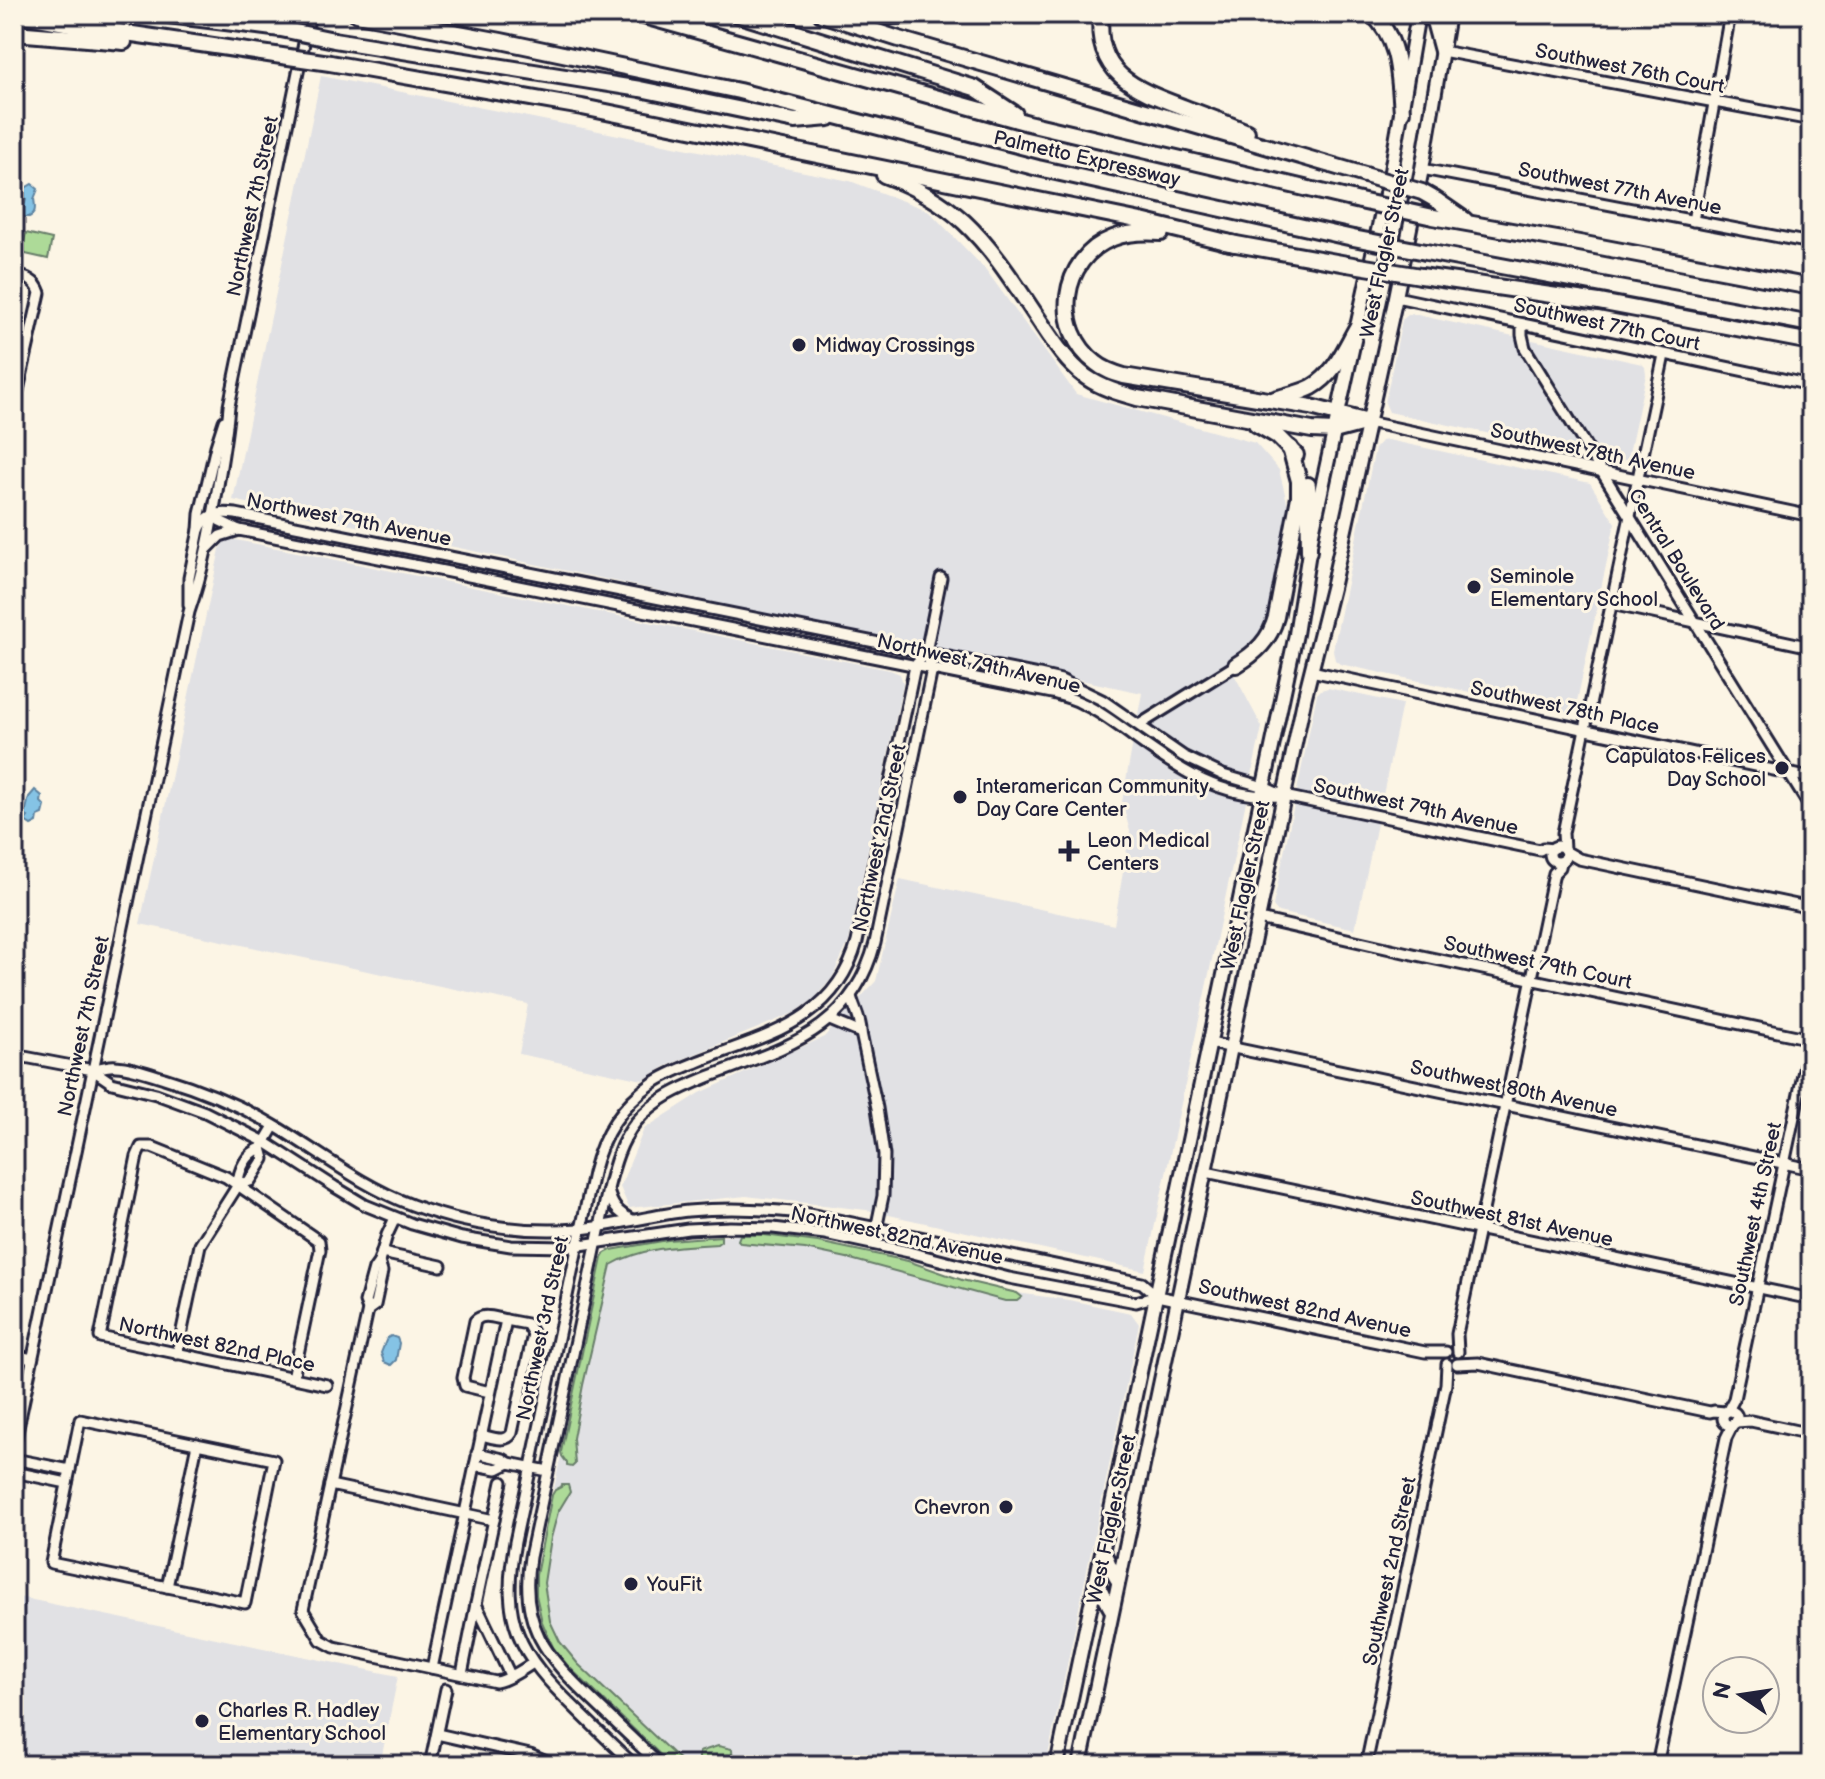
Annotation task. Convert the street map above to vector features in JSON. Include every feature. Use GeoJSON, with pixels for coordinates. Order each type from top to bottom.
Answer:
{"type":"FeatureCollection","features":[{"type":"Feature","properties":{"kind":"highway"},"geometry":{"type":"LineString","coordinates":[[18,14],[204,46],[330,63],[582,107],[1141,221],[1235,244]]}},
{"type":"Feature","properties":{"kind":"highway"},"geometry":{"type":"LineString","coordinates":[[160,14],[281,29]]}},
{"type":"Feature","properties":{"kind":"highway"},"geometry":{"type":"LineString","coordinates":[[207,14],[334,40],[640,89],[795,121],[841,117]]}},
{"type":"Feature","properties":{"kind":"highway","name":"Palmetto Expressway"},"geometry":{"type":"LineString","coordinates":[[357,14],[677,78],[1038,168],[1353,238],[1811,324]]}},
{"type":"Feature","properties":{"kind":"highway","name":"Palmetto Expressway"},"geometry":{"type":"LineString","coordinates":[[637,14],[1028,123],[1360,201],[1811,287]]}},
{"type":"Feature","properties":{"kind":"highway"},"geometry":{"type":"LineString","coordinates":[[736,14],[975,88],[1028,123]]}},
{"type":"Feature","properties":{"kind":"highway"},"geometry":{"type":"LineString","coordinates":[[821,14],[1422,192],[1472,224]]}},
{"type":"Feature","properties":{"kind":"highway"},"geometry":{"type":"LineString","coordinates":[[865,14],[941,14]]}},
{"type":"Feature","properties":{"kind":"highway"},"geometry":{"type":"LineString","coordinates":[[1101,14],[1101,38],[1107,57],[1116,72],[1130,84],[1147,94],[1261,137],[1290,153]]}},
{"type":"Feature","properties":{"kind":"highway"},"geometry":{"type":"LineString","coordinates":[[1372,14],[1392,41],[1398,64],[1402,112]]}},
{"type":"Feature","properties":{"kind":"highway"},"geometry":{"type":"LineString","coordinates":[[1432,14],[1442,51]]}},
{"type":"Feature","properties":{"kind":"highway"},"geometry":{"type":"LineString","coordinates":[[14,33],[204,46]]}},
{"type":"Feature","properties":{"kind":"highway"},"geometry":{"type":"LineString","coordinates":[[862,166],[913,188],[965,223],[995,257],[1070,363],[1087,378],[1113,392],[1312,430],[1334,431],[1368,422]]}},
{"type":"Feature","properties":{"kind":"highway"},"geometry":{"type":"LineString","coordinates":[[1368,422],[1271,400],[1142,380],[1108,371],[1083,352],[1069,321],[1067,294],[1079,264],[1111,238],[1149,232],[1599,302],[1811,342]]}},
{"type":"Feature","properties":{"kind":"highway"},"geometry":{"type":"LineString","coordinates":[[1271,400],[1300,392],[1323,380],[1359,324]]}},
{"type":"Feature","properties":{"kind":"highway"},"geometry":{"type":"LineString","coordinates":[[1246,417],[1277,436],[1299,459],[1308,483],[1309,551]]}},
{"type":"Feature","properties":{"kind":"highway"},"geometry":{"type":"LineString","coordinates":[[1236,665],[1262,645],[1276,617],[1299,497],[1299,481],[1290,448]]}},
{"type":"Feature","properties":{"kind":"main road","name":"West Flagler Street"},"geometry":{"type":"LineString","coordinates":[[1057,1765],[1296,634],[1309,551],[1359,324],[1402,112],[1418,14]]}},
{"type":"Feature","properties":{"kind":"main road","name":"West Flagler Street"},"geometry":{"type":"LineString","coordinates":[[1080,1765],[1284,796],[1396,297],[1422,169],[1448,14]]}},
{"type":"Feature","properties":{"kind":"main road"},"geometry":{"type":"LineString","coordinates":[[1102,1550],[1118,1581]]}},
{"type":"Feature","properties":{"kind":"main road"},"geometry":{"type":"LineString","coordinates":[[1096,1581],[1112,1611]]}},
{"type":"Feature","properties":{"kind":"street","name":"Northwest 7th Street"},"geometry":{"type":"LineString","coordinates":[[189,612],[189,578],[201,549],[200,514],[229,406],[310,14]]}},
{"type":"Feature","properties":{"kind":"street"},"geometry":{"type":"LineString","coordinates":[[1693,221],[1730,14]]}},
{"type":"Feature","properties":{"kind":"street","name":"Southwest 76th Court"},"geometry":{"type":"LineString","coordinates":[[1442,51],[1811,120]]}},
{"type":"Feature","properties":{"kind":"street","name":"Southwest 77th Avenue"},"geometry":{"type":"LineString","coordinates":[[1422,169],[1811,243]]}},
{"type":"Feature","properties":{"kind":"street"},"geometry":{"type":"LineString","coordinates":[[14,275],[35,283],[40,296],[14,408]]}},
{"type":"Feature","properties":{"kind":"street","name":"Southwest 77th Court"},"geometry":{"type":"LineString","coordinates":[[1396,297],[1811,385]]}},
{"type":"Feature","properties":{"kind":"street","name":"Central Boulevard"},"geometry":{"type":"LineString","coordinates":[[1522,324],[1525,348],[1811,809]]}},
{"type":"Feature","properties":{"kind":"street","name":"Southwest 2nd Street"},"geometry":{"type":"LineString","coordinates":[[1366,1765],[1554,873],[1560,867],[1558,855],[1664,355]]}},
{"type":"Feature","properties":{"kind":"street","name":"Northwest 7th Street"},"geometry":{"type":"LineString","coordinates":[[14,1447],[189,612],[202,568],[199,551],[213,514],[229,406]]}},
{"type":"Feature","properties":{"kind":"street","name":"Southwest 78th Avenue"},"geometry":{"type":"LineString","coordinates":[[1368,422],[1811,516]]}},
{"type":"Feature","properties":{"kind":"street"},"geometry":{"type":"LineString","coordinates":[[199,530],[204,520],[213,514]]}},
{"type":"Feature","properties":{"kind":"street","name":"Northwest 79th Avenue"},"geometry":{"type":"LineString","coordinates":[[213,514],[239,530],[1043,691],[1098,711],[1200,780],[1231,790],[1284,796]]}},
{"type":"Feature","properties":{"kind":"street","name":"Northwest 79th Avenue"},"geometry":{"type":"LineString","coordinates":[[213,514],[244,516],[1061,680],[1102,700],[1206,769],[1263,792]]}},
{"type":"Feature","properties":{"kind":"street"},"geometry":{"type":"LineString","coordinates":[[201,549],[220,536],[239,530]]}},
{"type":"Feature","properties":{"kind":"street","name":"Northwest 2nd Street"},"geometry":{"type":"LineString","coordinates":[[837,986],[855,947],[915,666],[926,652],[941,578]]}},
{"type":"Feature","properties":{"kind":"street"},"geometry":{"type":"LineString","coordinates":[[593,601],[598,587]]}},
{"type":"Feature","properties":{"kind":"street"},"geometry":{"type":"LineString","coordinates":[[1611,604],[1811,647]]}},
{"type":"Feature","properties":{"kind":"street"},"geometry":{"type":"LineString","coordinates":[[926,652],[932,669]]}},
{"type":"Feature","properties":{"kind":"street"},"geometry":{"type":"LineString","coordinates":[[1139,725],[1236,665]]}},
{"type":"Feature","properties":{"kind":"street","name":"Northwest 2nd Street"},"geometry":{"type":"LineString","coordinates":[[830,1020],[851,996],[867,968],[875,943],[932,669]]}},
{"type":"Feature","properties":{"kind":"street","name":"Southwest 78th Place"},"geometry":{"type":"LineString","coordinates":[[1311,671],[1811,778]]}},
{"type":"Feature","properties":{"kind":"street"},"geometry":{"type":"LineString","coordinates":[[1148,747],[1153,735]]}},
{"type":"Feature","properties":{"kind":"street","name":"Southwest 79th Avenue"},"geometry":{"type":"LineString","coordinates":[[1284,796],[1540,850],[1545,856],[1579,859],[1811,908]]}},
{"type":"Feature","properties":{"kind":"street","name":"Southwest 79th Court"},"geometry":{"type":"LineString","coordinates":[[1259,919],[1811,1038]]}},
{"type":"Feature","properties":{"kind":"street","name":"Northwest 3rd Street"},"geometry":{"type":"LineString","coordinates":[[634,1765],[551,1685],[533,1663],[515,1626],[509,1586],[510,1566],[600,1149],[617,1118],[652,1084],[668,1074],[798,1021],[837,986]]}},
{"type":"Feature","properties":{"kind":"street"},"geometry":{"type":"LineString","coordinates":[[851,996],[862,1026],[884,1155],[883,1196],[873,1244]]}},
{"type":"Feature","properties":{"kind":"street"},"geometry":{"type":"LineString","coordinates":[[830,1020],[861,1033]]}},
{"type":"Feature","properties":{"kind":"street","name":"Northwest 3rd Street"},"geometry":{"type":"LineString","coordinates":[[660,1765],[548,1654],[532,1619],[528,1597],[528,1576],[548,1471],[608,1189],[623,1142],[637,1122],[657,1103],[682,1088],[802,1039],[830,1020]]}},
{"type":"Feature","properties":{"kind":"street","name":"Southwest 4th Street"},"geometry":{"type":"LineString","coordinates":[[1657,1765],[1811,1038]]}},
{"type":"Feature","properties":{"kind":"street","name":"Southwest 80th Avenue"},"geometry":{"type":"LineString","coordinates":[[1210,1043],[1811,1169]]}},
{"type":"Feature","properties":{"kind":"street","name":"Northwest 82nd Avenue"},"geometry":{"type":"LineString","coordinates":[[14,1055],[93,1070],[116,1065],[172,1080],[235,1105],[366,1184],[403,1202],[462,1220],[531,1229],[600,1226],[687,1211],[738,1209],[809,1214],[1142,1283],[1157,1296]]}},
{"type":"Feature","properties":{"kind":"street","name":"Northwest 82nd Avenue"},"geometry":{"type":"LineString","coordinates":[[93,1070],[112,1083],[188,1105],[235,1125],[349,1196],[395,1218],[445,1235],[497,1245],[541,1247],[596,1244],[688,1229],[769,1228],[873,1244],[1009,1278],[1136,1302],[1157,1296],[1178,1300]]}},
{"type":"Feature","properties":{"kind":"street"},"geometry":{"type":"LineString","coordinates":[[177,1354],[200,1245],[238,1185],[239,1172],[252,1151],[263,1145],[274,1126]]}},
{"type":"Feature","properties":{"kind":"street","name":"Northwest 82nd Place"},"geometry":{"type":"LineString","coordinates":[[238,1185],[226,1177],[152,1147],[141,1147],[100,1337],[327,1385]]}},
{"type":"Feature","properties":{"kind":"street","name":"Southwest 81st Avenue"},"geometry":{"type":"LineString","coordinates":[[1206,1172],[1811,1299]]}},
{"type":"Feature","properties":{"kind":"street"},"geometry":{"type":"LineString","coordinates":[[238,1185],[318,1238],[321,1245],[293,1378]]}},
{"type":"Feature","properties":{"kind":"street"},"geometry":{"type":"LineString","coordinates":[[608,1189],[613,1206],[632,1220]]}},
{"type":"Feature","properties":{"kind":"street"},"geometry":{"type":"LineString","coordinates":[[395,1218],[374,1269],[365,1302],[368,1310],[303,1606],[305,1614],[321,1640],[329,1646],[500,1682],[533,1663]]}},
{"type":"Feature","properties":{"kind":"street"},"geometry":{"type":"LineString","coordinates":[[380,1257],[441,1266]]}},
{"type":"Feature","properties":{"kind":"street","name":"Southwest 82nd Avenue"},"geometry":{"type":"LineString","coordinates":[[1178,1300],[1811,1434]]}},
{"type":"Feature","properties":{"kind":"street"},"geometry":{"type":"LineString","coordinates":[[481,1435],[502,1439],[510,1437],[533,1334],[527,1324],[485,1315],[475,1321],[463,1378],[465,1386],[490,1392]]}},
{"type":"Feature","properties":{"kind":"street"},"geometry":{"type":"LineString","coordinates":[[432,1668],[506,1320]]}},
{"type":"Feature","properties":{"kind":"street"},"geometry":{"type":"LineString","coordinates":[[14,1355],[32,1359]]}},
{"type":"Feature","properties":{"kind":"street"},"geometry":{"type":"LineString","coordinates":[[80,1420],[274,1460],[245,1603],[51,1563],[70,1470],[80,1420]]}},
{"type":"Feature","properties":{"kind":"street"},"geometry":{"type":"LineString","coordinates":[[167,1587],[197,1444]]}},
{"type":"Feature","properties":{"kind":"street"},"geometry":{"type":"LineString","coordinates":[[477,1453],[548,1471]]}},
{"type":"Feature","properties":{"kind":"street"},"geometry":{"type":"LineString","coordinates":[[14,1459],[70,1470]]}},
{"type":"Feature","properties":{"kind":"street"},"geometry":{"type":"LineString","coordinates":[[475,1465],[497,1469],[509,1463]]}},
{"type":"Feature","properties":{"kind":"street"},"geometry":{"type":"LineString","coordinates":[[14,1472],[67,1483]]}},
{"type":"Feature","properties":{"kind":"street"},"geometry":{"type":"LineString","coordinates":[[462,1674],[502,1482]]}},
{"type":"Feature","properties":{"kind":"street"},"geometry":{"type":"LineString","coordinates":[[330,1485],[494,1520]]}},
{"type":"Feature","properties":{"kind":"street"},"geometry":{"type":"LineString","coordinates":[[476,1604],[510,1675]]}},
{"type":"Feature","properties":{"kind":"street"},"geometry":{"type":"LineString","coordinates":[[430,1765],[446,1689]]}},
{"type":"Feature","properties":{"kind":"street"},"geometry":{"type":"LineString","coordinates":[[437,1734],[530,1755],[553,1765]]}},
{"type":"Feature","properties":{"kind":"shaded area"},"geometry":{"type":"Polygon","coordinates":[[[321,76],[850,181],[929,211],[986,270],[1076,394],[1255,443],[1279,470],[1292,522],[1271,626],[1227,661],[1262,727],[1145,1271],[866,1210],[746,1196],[629,1208],[620,1187],[644,1129],[700,1093],[824,1037],[876,981],[900,879],[1114,925],[1130,831],[1122,802],[1142,693],[233,500],[321,76]]]}},
{"type":"Feature","properties":{"kind":"shaded area"},"geometry":{"type":"Polygon","coordinates":[[[1413,314],[1642,364],[1646,375],[1628,458],[1621,462],[1389,412],[1385,403],[1402,320],[1413,314]]]}},
{"type":"Feature","properties":{"kind":"shaded area","name":"Seminole Elementary School"},"geometry":{"type":"Polygon","coordinates":[[[1381,441],[1590,483],[1615,523],[1576,706],[1570,711],[1340,664],[1335,660],[1333,650],[1375,449],[1381,441]]]}},
{"type":"Feature","properties":{"kind":"shaded area"},"geometry":{"type":"Polygon","coordinates":[[[231,539],[900,674],[903,683],[849,941],[832,978],[814,999],[794,1013],[666,1066],[643,1080],[519,1054],[528,1004],[140,924],[220,549],[223,543],[231,539]]]}},
{"type":"Feature","properties":{"kind":"shaded area"},"geometry":{"type":"Polygon","coordinates":[[[1328,688],[1402,704],[1355,929],[1278,912],[1273,906],[1317,694],[1328,688]]]}},
{"type":"Feature","properties":{"kind":"shaded area"},"geometry":{"type":"Polygon","coordinates":[[[740,1235],[818,1242],[908,1261],[982,1285],[1131,1313],[1139,1324],[1046,1765],[671,1765],[569,1667],[553,1647],[542,1622],[536,1595],[536,1575],[602,1258],[611,1250],[668,1240],[740,1235]]]}},
{"type":"Feature","properties":{"kind":"shaded area","name":"Charles R. Hadley Elementary School"},"geometry":{"type":"Polygon","coordinates":[[[14,1596],[398,1676],[380,1765],[14,1765],[14,1596]]]}},
{"type":"Feature","properties":{"kind":"green space"},"geometry":{"type":"Polygon","coordinates":[[[26,233],[52,239],[48,259],[21,253],[26,233]]]}},
{"type":"Feature","properties":{"kind":"green space"},"geometry":{"type":"Polygon","coordinates":[[[740,1235],[818,1242],[908,1261],[1022,1297],[1017,1301],[1005,1301],[847,1258],[805,1249],[741,1243],[738,1240],[740,1235]]]}},
{"type":"Feature","properties":{"kind":"green space"},"geometry":{"type":"Polygon","coordinates":[[[721,1236],[717,1244],[649,1251],[611,1265],[573,1438],[575,1464],[567,1466],[561,1452],[605,1253],[668,1240],[721,1236]]]}},
{"type":"Feature","properties":{"kind":"green space"},"geometry":{"type":"Polygon","coordinates":[[[562,1485],[568,1485],[570,1492],[558,1512],[544,1583],[550,1621],[560,1642],[578,1664],[685,1765],[671,1765],[569,1667],[553,1647],[542,1622],[536,1595],[536,1575],[552,1495],[562,1485]]]}},
{"type":"Feature","properties":{"kind":"green space"},"geometry":{"type":"Polygon","coordinates":[[[718,1746],[732,1749],[727,1765],[704,1765],[699,1760],[699,1752],[718,1746]]]}},
{"type":"Feature","properties":{"kind":"water"},"geometry":{"type":"Polygon","coordinates":[[[32,184],[38,189],[34,211],[29,217],[23,217],[20,213],[26,199],[17,196],[16,190],[32,184]]]}},
{"type":"Feature","properties":{"kind":"water"},"geometry":{"type":"Polygon","coordinates":[[[35,790],[42,796],[41,802],[45,806],[43,814],[31,825],[25,821],[28,817],[24,811],[35,790]]]}},
{"type":"Feature","properties":{"kind":"water"},"geometry":{"type":"Polygon","coordinates":[[[387,1338],[397,1338],[399,1343],[396,1360],[391,1365],[384,1362],[381,1353],[387,1338]]]}},
{"type":"Feature","properties":{"kind":"place","name":"Midway Crossings"},"geometry":{"type":"Point","coordinates":[799,345]}},
{"type":"Feature","properties":{"kind":"place","name":"Seminole Elementary School"},"geometry":{"type":"Point","coordinates":[1474,587]}},
{"type":"Feature","properties":{"kind":"place","name":"Capulatos Felices Day School"},"geometry":{"type":"Point","coordinates":[1782,768]}},
{"type":"Feature","properties":{"kind":"place","name":"Interamerican Community Day Care Center"},"geometry":{"type":"Point","coordinates":[960,797]}},
{"type":"Feature","properties":{"kind":"place","name":"Leon Medical Centers"},"geometry":{"type":"Point","coordinates":[1069,851]}},
{"type":"Feature","properties":{"kind":"place","name":"Chevron"},"geometry":{"type":"Point","coordinates":[1006,1507]}},
{"type":"Feature","properties":{"kind":"place","name":"YouFit"},"geometry":{"type":"Point","coordinates":[631,1584]}},
{"type":"Feature","properties":{"kind":"place","name":"Charles R. Hadley Elementary School"},"geometry":{"type":"Point","coordinates":[202,1721]}}]}
